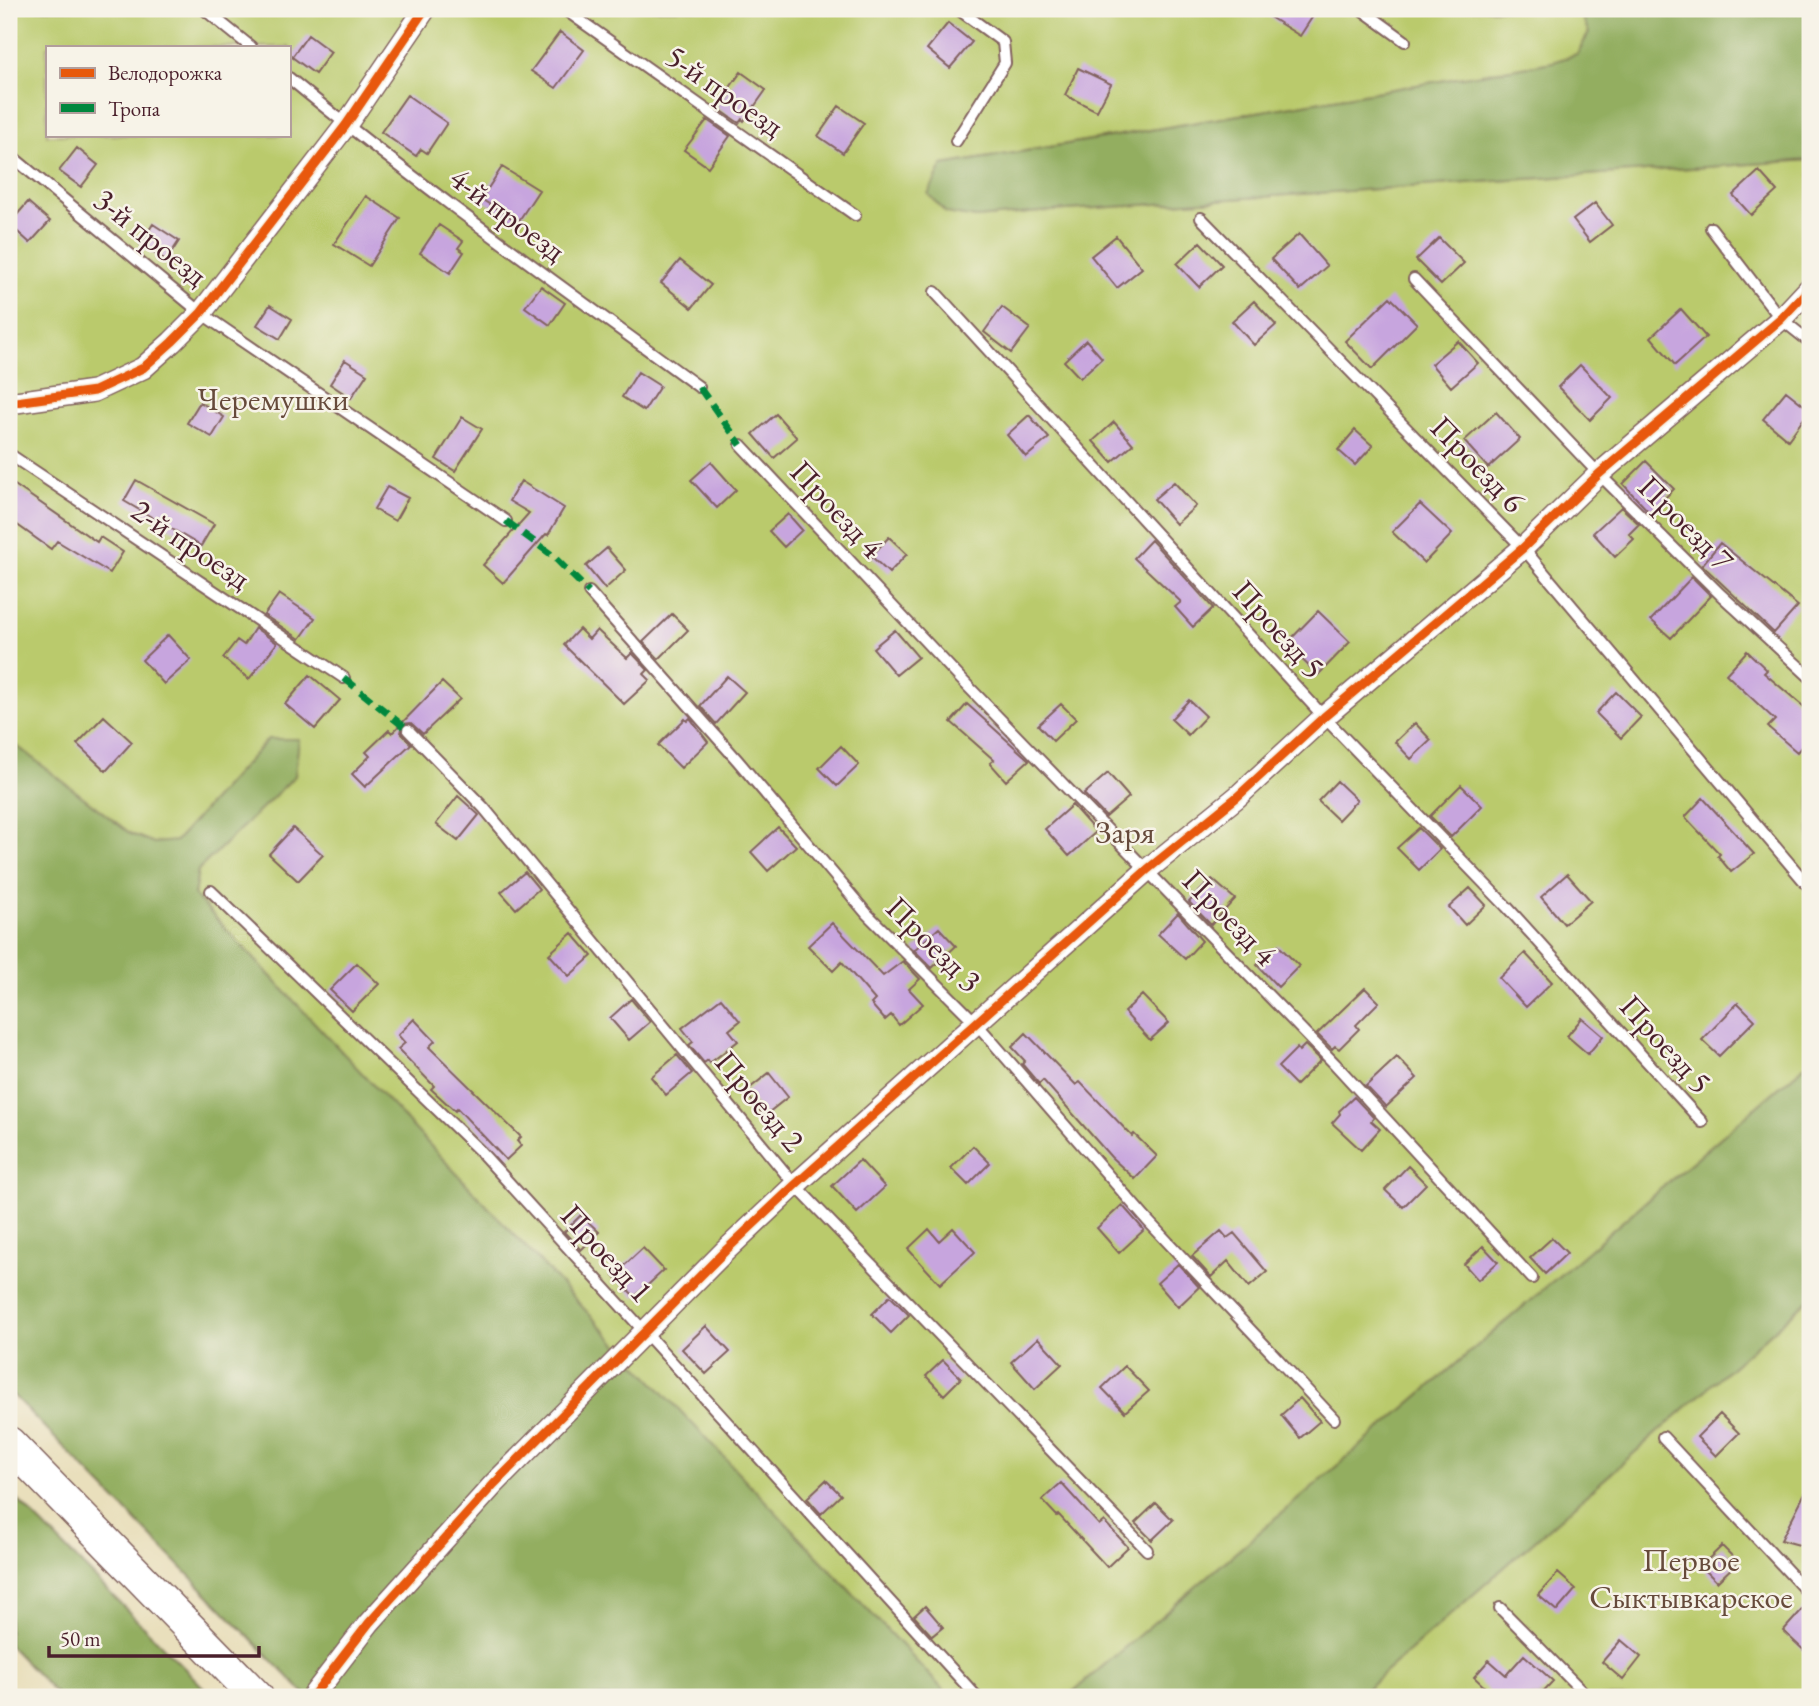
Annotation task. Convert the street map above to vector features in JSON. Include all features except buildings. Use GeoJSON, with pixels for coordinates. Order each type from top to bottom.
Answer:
{"type":"FeatureCollection","features":[{"type":"Feature","properties":{"kind":"main road"},"geometry":{"type":"LineString","coordinates":[[15,1461],[257,1697]]}},
{"type":"Feature","properties":{"kind":"street"},"geometry":{"type":"LineString","coordinates":[[9,403],[94,391],[144,368],[201,313],[346,125],[425,9]]}},
{"type":"Feature","properties":{"kind":"street"},"geometry":{"type":"LineString","coordinates":[[312,1697],[369,1623],[494,1484],[725,1251],[795,1185],[1148,869],[1237,797],[1324,718],[1523,548],[1599,474],[1781,319],[1810,288]]}},
{"type":"Feature","properties":{"kind":"lane"},"geometry":{"type":"LineString","coordinates":[[204,9],[250,46]]}},
{"type":"Feature","properties":{"kind":"lane","name":"5-й проезд"},"geometry":{"type":"LineString","coordinates":[[564,9],[855,215]]}},
{"type":"Feature","properties":{"kind":"lane"},"geometry":{"type":"LineString","coordinates":[[956,141],[1005,63],[1003,42],[958,9]]}},
{"type":"Feature","properties":{"kind":"lane"},"geometry":{"type":"LineString","coordinates":[[1361,9],[1405,41]]}},
{"type":"Feature","properties":{"kind":"lane","name":"4-й проезд"},"geometry":{"type":"LineString","coordinates":[[290,79],[346,125],[699,387]]}},
{"type":"Feature","properties":{"kind":"lane","name":"3-й проезд"},"geometry":{"type":"LineString","coordinates":[[9,154],[201,313],[506,522]]}},
{"type":"Feature","properties":{"kind":"lane","name":"Проезд 6"},"geometry":{"type":"LineString","coordinates":[[1201,218],[1523,548],[1810,888]]}},
{"type":"Feature","properties":{"kind":"lane"},"geometry":{"type":"LineString","coordinates":[[1711,228],[1781,319],[1810,342]]}},
{"type":"Feature","properties":{"kind":"lane","name":"Проезд 7"},"geometry":{"type":"LineString","coordinates":[[1414,279],[1599,474],[1721,595],[1810,677]]}},
{"type":"Feature","properties":{"kind":"lane","name":"Проезд 5"},"geometry":{"type":"LineString","coordinates":[[935,292],[1324,718],[1507,907],[1702,1122]]}},
{"type":"Feature","properties":{"kind":"lane","name":"Проезд 4"},"geometry":{"type":"LineString","coordinates":[[741,445],[959,677],[1335,1064],[1532,1278]]}},
{"type":"Feature","properties":{"kind":"lane","name":"2-й проезд"},"geometry":{"type":"LineString","coordinates":[[9,454],[344,678]]}},
{"type":"Feature","properties":{"kind":"lane","name":"Проезд 3"},"geometry":{"type":"LineString","coordinates":[[589,592],[738,761],[867,914],[976,1023],[1147,1220],[1334,1419]]}},
{"type":"Feature","properties":{"kind":"lane","name":"Проезд 2"},"geometry":{"type":"LineString","coordinates":[[408,730],[484,808],[795,1185],[1147,1550]]}},
{"type":"Feature","properties":{"kind":"lane","name":"Проезд 1"},"geometry":{"type":"LineString","coordinates":[[211,891],[480,1152],[977,1697]]}},
{"type":"Feature","properties":{"kind":"lane"},"geometry":{"type":"LineString","coordinates":[[1663,1437],[1810,1595]]}},
{"type":"Feature","properties":{"kind":"lane"},"geometry":{"type":"LineString","coordinates":[[1500,1608],[1588,1697]]}},
{"type":"Feature","properties":{"kind":"green space","name":"Заря"},"geometry":{"type":"Polygon","coordinates":[[[9,9],[1579,9],[1589,33],[1577,54],[1553,62],[943,165],[946,213],[976,218],[1810,160],[1810,1061],[1067,1697],[950,1697],[194,895],[198,870],[295,776],[268,739],[175,842],[154,843],[131,834],[9,740],[9,9]]]}},
{"type":"Feature","properties":{"kind":"green space"},"geometry":{"type":"Polygon","coordinates":[[[1579,9],[1810,9],[1810,160],[976,218],[946,213],[928,194],[943,165],[1553,62],[1577,54],[1589,33],[1579,9]]]}},
{"type":"Feature","properties":{"kind":"green space"},"geometry":{"type":"Polygon","coordinates":[[[268,739],[299,739],[295,776],[198,870],[194,895],[950,1697],[308,1697],[9,1391],[9,740],[131,834],[154,843],[176,841],[268,739]]]}},
{"type":"Feature","properties":{"kind":"green space"},"geometry":{"type":"Polygon","coordinates":[[[1810,1061],[1810,1298],[1357,1697],[1067,1697],[1810,1061]]]}},
{"type":"Feature","properties":{"kind":"green space","name":"Первое Сыктывкарское"},"geometry":{"type":"Polygon","coordinates":[[[1810,1298],[1810,1697],[1357,1697],[1810,1298]]]}},
{"type":"Feature","properties":{"kind":"green space"},"geometry":{"type":"Polygon","coordinates":[[[14,1496],[213,1697],[59,1697],[9,1645],[9,1500],[14,1496]]]}},
{"type":"Feature","properties":{"kind":"marked path"},"geometry":{"type":"LineString","coordinates":[[699,387],[741,445]]}},
{"type":"Feature","properties":{"kind":"marked path"},"geometry":{"type":"LineString","coordinates":[[506,521],[552,555],[589,592]]}},
{"type":"Feature","properties":{"kind":"marked path"},"geometry":{"type":"LineString","coordinates":[[344,678],[408,730]]}},
{"type":"Feature","properties":{"kind":"cycle path"},"geometry":{"type":"LineString","coordinates":[[9,403],[94,391],[143,368],[172,342],[201,313],[346,125],[425,9]]}},
{"type":"Feature","properties":{"kind":"cycle path"},"geometry":{"type":"LineString","coordinates":[[312,1697],[369,1623],[494,1484],[725,1251],[795,1185],[1148,869],[1237,797],[1324,717],[1523,548],[1599,474],[1781,319],[1810,288]]}},
{"type":"Feature","properties":{"kind":"park label","name":"Черемушки"},"geometry":{"type":"Point","coordinates":[273,399]}}]}
